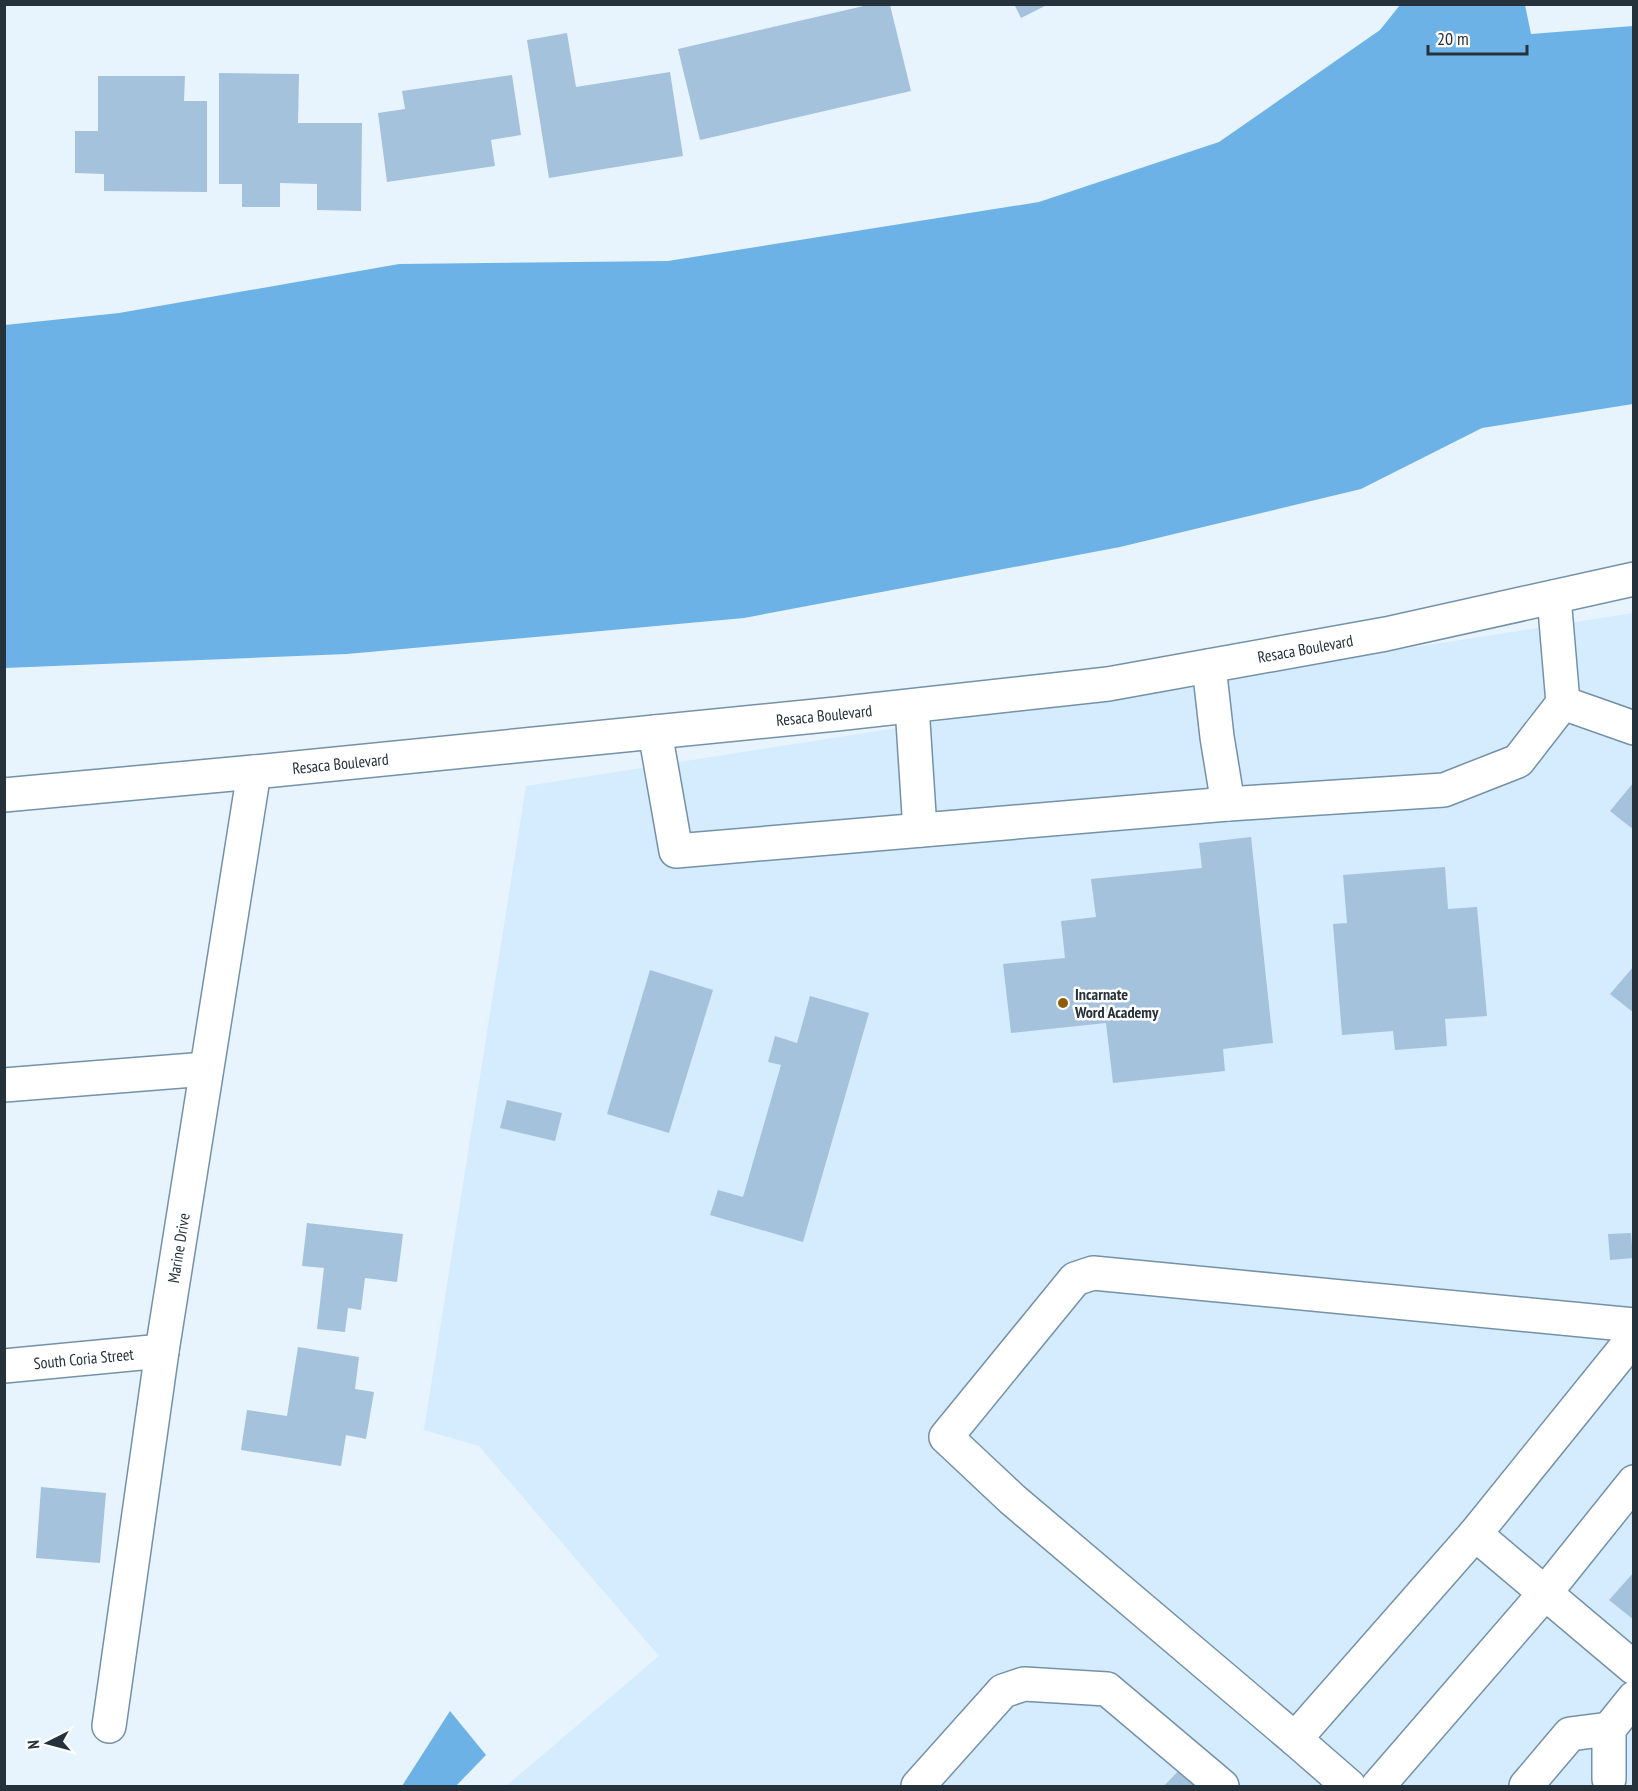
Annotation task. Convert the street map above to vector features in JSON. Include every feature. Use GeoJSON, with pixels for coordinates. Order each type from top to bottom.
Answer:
{"type":"FeatureCollection","features":[{"type":"Feature","properties":{"kind":"street","name":"Resaca Boulevard"},"geometry":{"type":"LineString","coordinates":[[4,795],[655,732],[1108,684],[1386,634],[1634,579]]}},
{"type":"Feature","properties":{"kind":"street"},"geometry":{"type":"LineString","coordinates":[[655,732],[676,851],[1228,804],[1444,789],[1518,761],[1563,703],[1554,597]]}},
{"type":"Feature","properties":{"kind":"street"},"geometry":{"type":"LineString","coordinates":[[1209,666],[1228,804]]}},
{"type":"Feature","properties":{"kind":"street"},"geometry":{"type":"LineString","coordinates":[[1563,703],[1634,728]]}},
{"type":"Feature","properties":{"kind":"street"},"geometry":{"type":"LineString","coordinates":[[912,706],[920,830]]}},
{"type":"Feature","properties":{"kind":"street","name":"Marine Drive"},"geometry":{"type":"LineString","coordinates":[[109,1726],[162,1351],[254,772]]}},
{"type":"Feature","properties":{"kind":"street"},"geometry":{"type":"LineString","coordinates":[[4,1085],[206,1069]]}},
{"type":"Feature","properties":{"kind":"street"},"geometry":{"type":"LineString","coordinates":[[1349,1786],[1012,1500],[946,1437],[1075,1279],[1093,1274],[1634,1325]]}},
{"type":"Feature","properties":{"kind":"street"},"geometry":{"type":"LineString","coordinates":[[1295,1739],[1475,1534],[1634,1337]]}},
{"type":"Feature","properties":{"kind":"street","name":"South Coria Street"},"geometry":{"type":"LineString","coordinates":[[4,1366],[162,1351]]}},
{"type":"Feature","properties":{"kind":"street"},"geometry":{"type":"LineString","coordinates":[[1378,1786],[1545,1593],[1634,1482]]}},
{"type":"Feature","properties":{"kind":"street"},"geometry":{"type":"LineString","coordinates":[[1475,1534],[1631,1661]]}},
{"type":"Feature","properties":{"kind":"street"},"geometry":{"type":"LineString","coordinates":[[918,1786],[1003,1691],[1024,1684],[1107,1689],[1222,1786]]}},
{"type":"Feature","properties":{"kind":"street"},"geometry":{"type":"LineString","coordinates":[[1611,1784],[1609,1729],[1634,1698]]}},
{"type":"Feature","properties":{"kind":"street"},"geometry":{"type":"LineString","coordinates":[[1526,1786],[1570,1734],[1609,1729]]}},
{"type":"Feature","properties":{"kind":"shaded area"},"geometry":{"type":"Polygon","coordinates":[[[1633,613],[1633,1786],[506,1786],[659,1656],[479,1446],[424,1430],[526,786],[1633,613]]]}},
{"type":"Feature","properties":{"kind":"water"},"geometry":{"type":"Polygon","coordinates":[[[1400,5],[1525,5],[1531,34],[1633,26],[1633,404],[1482,428],[1361,489],[1120,547],[744,618],[347,654],[5,668],[5,325],[119,313],[399,264],[668,261],[1039,202],[1219,142],[1380,30],[1400,5]]]}},
{"type":"Feature","properties":{"kind":"water"},"geometry":{"type":"Polygon","coordinates":[[[450,1711],[486,1755],[456,1786],[402,1786],[450,1711]]]}},
{"type":"Feature","properties":{"kind":"building"},"geometry":{"type":"Polygon","coordinates":[[[1014,4],[1049,4],[1021,18],[1014,4]]]}},
{"type":"Feature","properties":{"kind":"building"},"geometry":{"type":"Polygon","coordinates":[[[868,5],[890,5],[911,91],[700,140],[678,49],[868,5]]]}},
{"type":"Feature","properties":{"kind":"building"},"geometry":{"type":"Polygon","coordinates":[[[567,33],[576,87],[670,72],[683,156],[549,178],[527,40],[567,33]]]}},
{"type":"Feature","properties":{"kind":"building"},"geometry":{"type":"Polygon","coordinates":[[[219,73],[299,74],[298,123],[362,123],[361,211],[317,210],[317,184],[280,183],[280,207],[242,207],[242,184],[219,184],[219,73]]]}},
{"type":"Feature","properties":{"kind":"building"},"geometry":{"type":"Polygon","coordinates":[[[512,75],[521,135],[491,140],[495,166],[387,182],[378,113],[405,109],[402,91],[512,75]]]}},
{"type":"Feature","properties":{"kind":"building"},"geometry":{"type":"Polygon","coordinates":[[[98,76],[185,76],[184,101],[207,101],[207,192],[104,191],[104,174],[75,173],[75,131],[98,131],[98,76]]]}},
{"type":"Feature","properties":{"kind":"building"},"geometry":{"type":"Polygon","coordinates":[[[1634,782],[1634,830],[1610,811],[1634,782]]]}},
{"type":"Feature","properties":{"kind":"building"},"geometry":{"type":"Polygon","coordinates":[[[1251,837],[1273,1043],[1223,1049],[1225,1071],[1113,1083],[1106,1023],[1011,1033],[1003,964],[1065,958],[1061,921],[1096,917],[1091,879],[1202,868],[1199,843],[1251,837]]]}},
{"type":"Feature","properties":{"kind":"building"},"geometry":{"type":"Polygon","coordinates":[[[1445,867],[1448,909],[1477,907],[1487,1016],[1445,1019],[1447,1046],[1395,1050],[1393,1031],[1342,1035],[1333,924],[1347,923],[1343,875],[1445,867]]]}},
{"type":"Feature","properties":{"kind":"building"},"geometry":{"type":"Polygon","coordinates":[[[1634,966],[1634,1013],[1610,994],[1634,966]]]}},
{"type":"Feature","properties":{"kind":"building"},"geometry":{"type":"Polygon","coordinates":[[[650,970],[713,990],[669,1133],[607,1114],[650,970]]]}},
{"type":"Feature","properties":{"kind":"building"},"geometry":{"type":"Polygon","coordinates":[[[810,996],[869,1013],[803,1242],[710,1215],[718,1190],[743,1197],[781,1065],[768,1062],[775,1036],[797,1043],[810,996]]]}},
{"type":"Feature","properties":{"kind":"building"},"geometry":{"type":"Polygon","coordinates":[[[507,1100],[562,1113],[555,1141],[500,1128],[507,1100]]]}},
{"type":"Feature","properties":{"kind":"building"},"geometry":{"type":"Polygon","coordinates":[[[307,1223],[403,1234],[397,1282],[365,1278],[361,1310],[348,1308],[345,1332],[317,1329],[324,1268],[302,1266],[307,1223]]]}},
{"type":"Feature","properties":{"kind":"building"},"geometry":{"type":"Polygon","coordinates":[[[1631,1233],[1633,1258],[1610,1260],[1608,1234],[1631,1233]]]}},
{"type":"Feature","properties":{"kind":"building"},"geometry":{"type":"Polygon","coordinates":[[[298,1347],[359,1357],[355,1389],[374,1392],[366,1439],[346,1435],[341,1466],[241,1450],[247,1410],[287,1416],[298,1347]]]}},
{"type":"Feature","properties":{"kind":"building"},"geometry":{"type":"Polygon","coordinates":[[[41,1487],[106,1493],[100,1563],[36,1558],[41,1487]]]}},
{"type":"Feature","properties":{"kind":"building"},"geometry":{"type":"Polygon","coordinates":[[[1634,1572],[1634,1620],[1609,1600],[1634,1572]]]}},
{"type":"Feature","properties":{"kind":"building"},"geometry":{"type":"Polygon","coordinates":[[[1182,1767],[1204,1786],[1164,1786],[1182,1767]]]}},
{"type":"Feature","properties":{"kind":"place","name":"Incarnate Word Academy"},"geometry":{"type":"Point","coordinates":[1063,1003]}}]}
